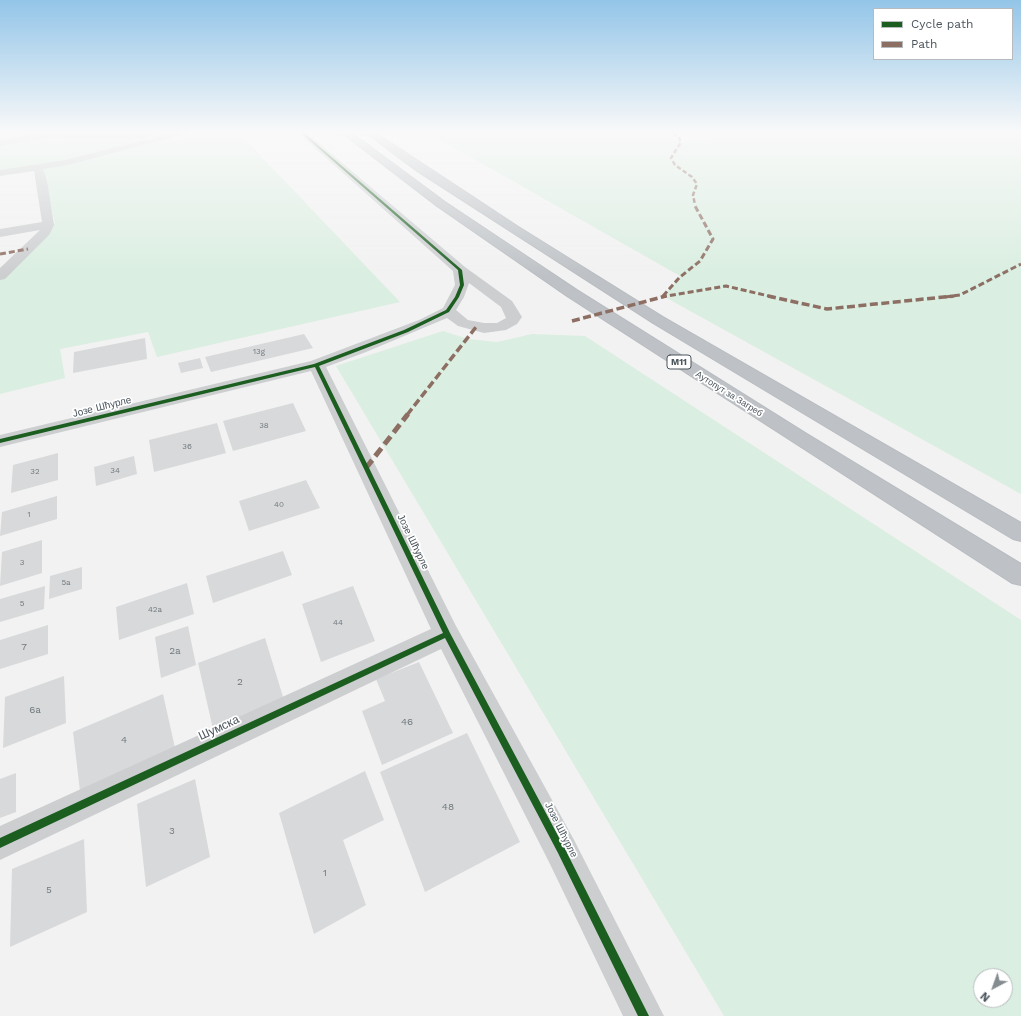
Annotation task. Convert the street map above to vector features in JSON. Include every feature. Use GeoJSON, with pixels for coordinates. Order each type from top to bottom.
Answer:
{"type":"FeatureCollection","features":[{"type":"Feature","properties":{"kind":"highway","name":"Аутопут за Загреб"},"geometry":{"type":"LineString","coordinates":[[409,180],[441,204],[572,293],[1021,576]]}},
{"type":"Feature","properties":{"kind":"highway","name":"M11"},"geometry":{"type":"LineString","coordinates":[[438,180],[512,229],[658,320],[1021,533]]}},
{"type":"Feature","properties":{"kind":"street"},"geometry":{"type":"LineString","coordinates":[[357,180],[460,270],[507,304],[514,317],[507,324],[484,328],[462,323],[448,311]]}},
{"type":"Feature","properties":{"kind":"street"},"geometry":{"type":"LineString","coordinates":[[0,276],[45,232],[48,225],[42,182],[28,184]]}},
{"type":"Feature","properties":{"kind":"street"},"geometry":{"type":"LineString","coordinates":[[0,233],[48,225]]}},
{"type":"Feature","properties":{"kind":"street"},"geometry":{"type":"LineString","coordinates":[[316,365],[406,331],[448,311],[457,297],[462,285],[460,270]]}},
{"type":"Feature","properties":{"kind":"street","name":"Јозе Шћурле"},"geometry":{"type":"LineString","coordinates":[[0,442],[316,365],[447,634],[561,850],[644,1016]]}},
{"type":"Feature","properties":{"kind":"street","name":"Шумска"},"geometry":{"type":"LineString","coordinates":[[0,843],[447,634]]}},
{"type":"Feature","properties":{"kind":"green space"},"geometry":{"type":"Polygon","coordinates":[[[45,180],[284,180],[400,302],[157,357],[148,332],[60,349],[65,378],[0,394],[0,278],[55,223],[45,180]]]}},
{"type":"Feature","properties":{"kind":"green space"},"geometry":{"type":"Polygon","coordinates":[[[512,180],[1021,180],[1021,494],[663,296],[680,276],[512,180]]]}},
{"type":"Feature","properties":{"kind":"green space"},"geometry":{"type":"Polygon","coordinates":[[[443,331],[468,339],[497,342],[532,334],[585,336],[1021,620],[1021,1016],[724,1016],[336,366],[443,331]]]}},
{"type":"Feature","properties":{"kind":"building"},"geometry":{"type":"Polygon","coordinates":[[[304,334],[313,348],[211,372],[205,357],[304,334]]]}},
{"type":"Feature","properties":{"kind":"building"},"geometry":{"type":"Polygon","coordinates":[[[145,338],[147,359],[73,373],[74,352],[145,338]]]}},
{"type":"Feature","properties":{"kind":"building"},"geometry":{"type":"Polygon","coordinates":[[[200,358],[203,368],[181,373],[178,363],[200,358]]]}},
{"type":"Feature","properties":{"kind":"building"},"geometry":{"type":"Polygon","coordinates":[[[293,403],[306,431],[233,451],[223,421],[293,403]]]}},
{"type":"Feature","properties":{"kind":"building"},"geometry":{"type":"Polygon","coordinates":[[[217,423],[226,453],[154,472],[149,440],[217,423]]]}},
{"type":"Feature","properties":{"kind":"building"},"geometry":{"type":"Polygon","coordinates":[[[58,453],[58,480],[11,493],[13,465],[58,453]]]}},
{"type":"Feature","properties":{"kind":"building"},"geometry":{"type":"Polygon","coordinates":[[[134,456],[137,474],[96,486],[94,467],[134,456]]]}},
{"type":"Feature","properties":{"kind":"building"},"geometry":{"type":"Polygon","coordinates":[[[306,480],[320,508],[249,531],[239,501],[306,480]]]}},
{"type":"Feature","properties":{"kind":"building"},"geometry":{"type":"Polygon","coordinates":[[[57,496],[57,519],[0,536],[2,512],[57,496]]]}},
{"type":"Feature","properties":{"kind":"building"},"geometry":{"type":"Polygon","coordinates":[[[42,540],[42,573],[0,586],[2,552],[42,540]]]}},
{"type":"Feature","properties":{"kind":"building"},"geometry":{"type":"Polygon","coordinates":[[[283,551],[292,575],[213,603],[206,576],[283,551]]]}},
{"type":"Feature","properties":{"kind":"building"},"geometry":{"type":"Polygon","coordinates":[[[82,567],[82,589],[49,599],[50,576],[82,567]]]}},
{"type":"Feature","properties":{"kind":"building"},"geometry":{"type":"Polygon","coordinates":[[[187,583],[194,614],[119,640],[116,607],[187,583]]]}},
{"type":"Feature","properties":{"kind":"building"},"geometry":{"type":"Polygon","coordinates":[[[45,586],[44,609],[0,622],[0,599],[45,586]]]}},
{"type":"Feature","properties":{"kind":"building"},"geometry":{"type":"Polygon","coordinates":[[[353,586],[375,641],[321,662],[302,604],[353,586]]]}},
{"type":"Feature","properties":{"kind":"building"},"geometry":{"type":"Polygon","coordinates":[[[48,625],[48,654],[0,669],[0,640],[48,625]]]}},
{"type":"Feature","properties":{"kind":"building"},"geometry":{"type":"Polygon","coordinates":[[[188,626],[196,665],[161,678],[155,637],[188,626]]]}},
{"type":"Feature","properties":{"kind":"building"},"geometry":{"type":"Polygon","coordinates":[[[265,638],[284,700],[213,729],[198,663],[265,638]]]}},
{"type":"Feature","properties":{"kind":"building"},"geometry":{"type":"Polygon","coordinates":[[[419,662],[453,733],[382,765],[362,711],[385,701],[376,679],[419,662]]]}},
{"type":"Feature","properties":{"kind":"building"},"geometry":{"type":"Polygon","coordinates":[[[64,676],[66,723],[3,748],[5,697],[64,676]]]}},
{"type":"Feature","properties":{"kind":"building"},"geometry":{"type":"Polygon","coordinates":[[[163,694],[175,748],[80,791],[73,732],[163,694]]]}},
{"type":"Feature","properties":{"kind":"building"},"geometry":{"type":"Polygon","coordinates":[[[467,733],[520,842],[425,892],[380,772],[467,733]]]}},
{"type":"Feature","properties":{"kind":"building"},"geometry":{"type":"Polygon","coordinates":[[[365,771],[384,820],[343,840],[366,905],[314,934],[279,813],[365,771]]]}},
{"type":"Feature","properties":{"kind":"building"},"geometry":{"type":"Polygon","coordinates":[[[16,773],[16,812],[0,818],[0,779],[16,773]]]}},
{"type":"Feature","properties":{"kind":"building"},"geometry":{"type":"Polygon","coordinates":[[[195,779],[210,857],[146,887],[137,804],[195,779]]]}},
{"type":"Feature","properties":{"kind":"building"},"geometry":{"type":"Polygon","coordinates":[[[84,839],[87,912],[10,947],[12,869],[84,839]]]}},
{"type":"Feature","properties":{"kind":"marked path"},"geometry":{"type":"LineString","coordinates":[[663,296],[680,277],[700,261],[713,239],[694,203],[693,195],[697,184],[694,180]]}},
{"type":"Feature","properties":{"kind":"marked path"},"geometry":{"type":"LineString","coordinates":[[0,254],[28,249]]}},
{"type":"Feature","properties":{"kind":"marked path"},"geometry":{"type":"LineString","coordinates":[[572,321],[663,296],[726,286],[827,309],[960,295],[1021,264]]}},
{"type":"Feature","properties":{"kind":"marked path"},"geometry":{"type":"LineString","coordinates":[[366,468],[476,327]]}},
{"type":"Feature","properties":{"kind":"cycle path"},"geometry":{"type":"LineString","coordinates":[[0,441],[316,365],[406,331],[448,311],[457,297],[462,285],[460,270],[357,180]]}},
{"type":"Feature","properties":{"kind":"cycle path"},"geometry":{"type":"LineString","coordinates":[[316,365],[447,634],[561,850],[644,1016]]}},
{"type":"Feature","properties":{"kind":"cycle path"},"geometry":{"type":"LineString","coordinates":[[0,843],[447,634]]}}]}
